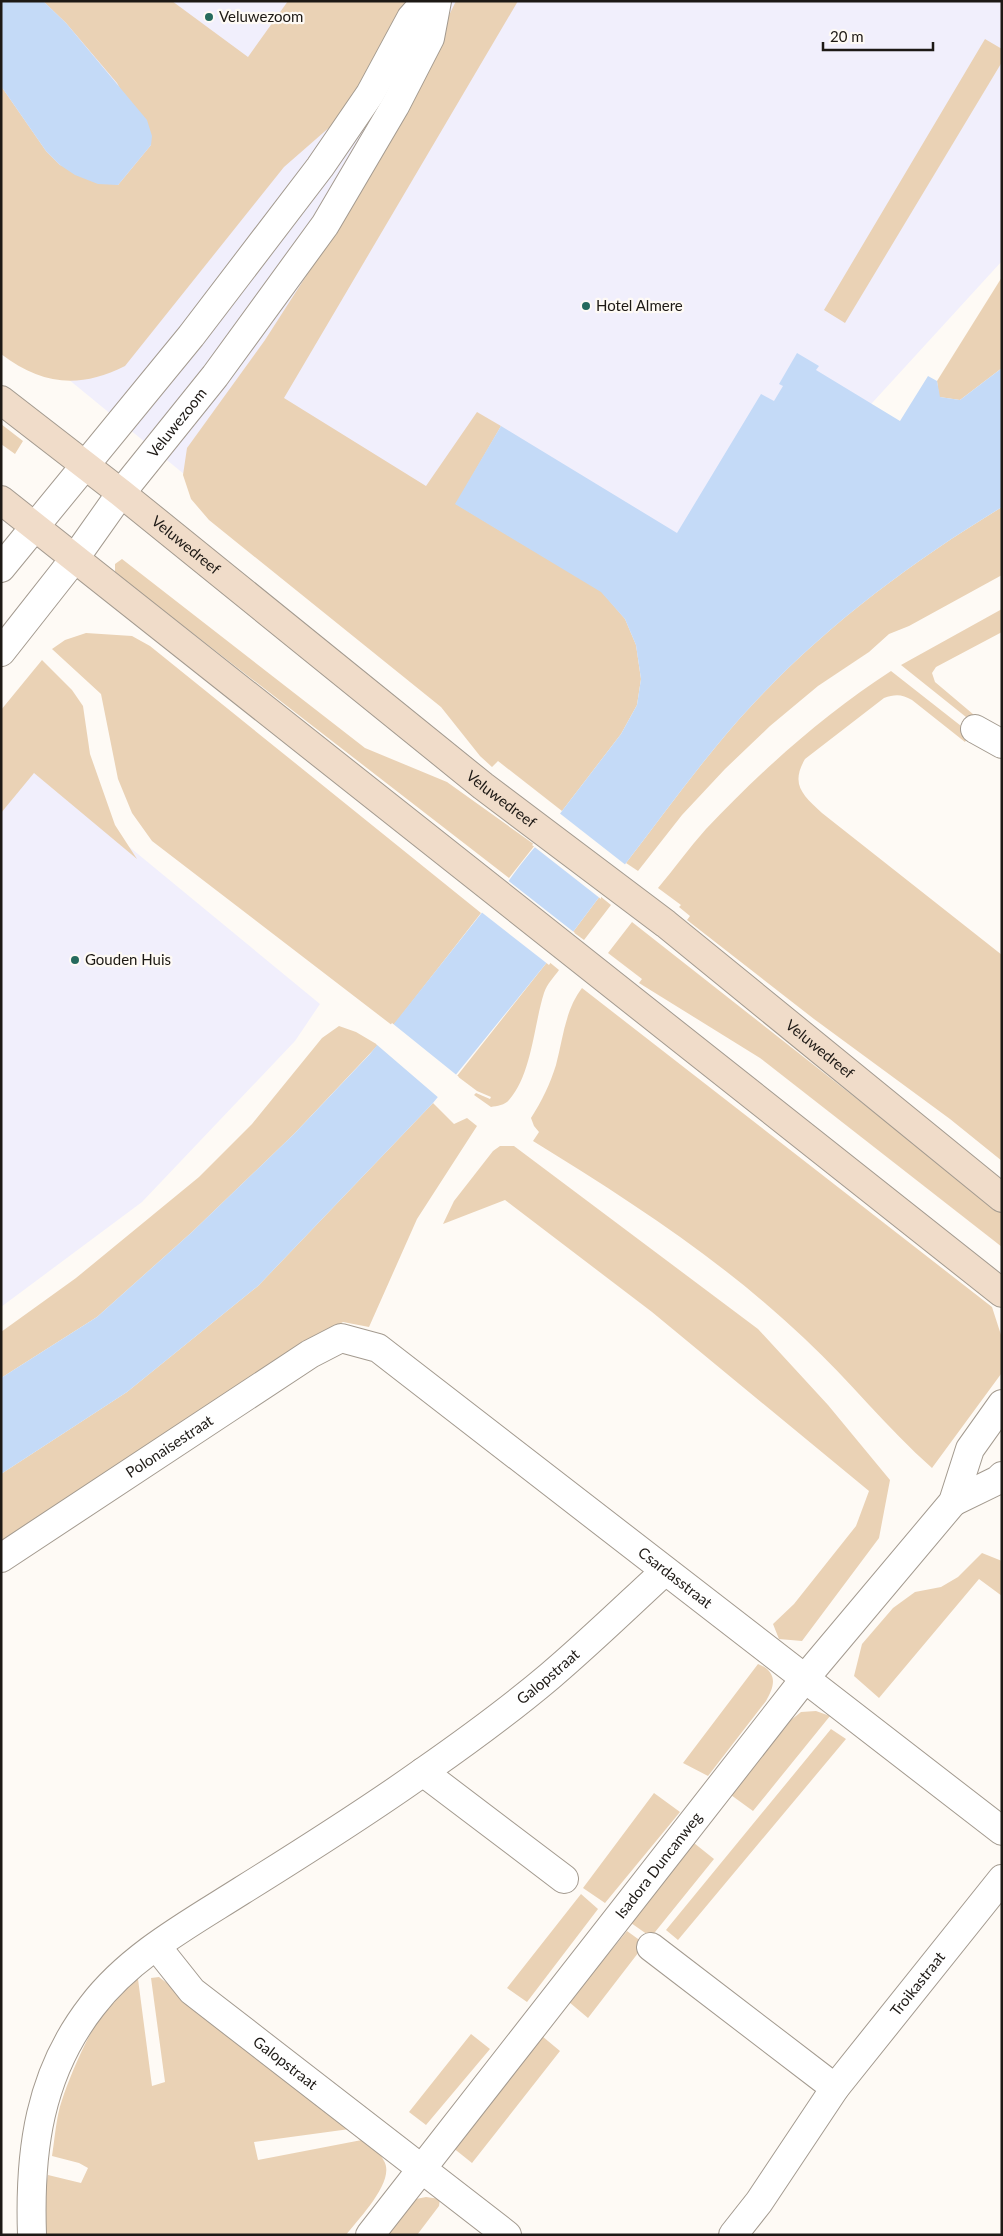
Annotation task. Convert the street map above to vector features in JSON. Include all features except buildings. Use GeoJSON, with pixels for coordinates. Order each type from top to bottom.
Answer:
{"type":"FeatureCollection","features":[{"type":"Feature","properties":{"kind":"main road","name":"Veluwedreef"},"geometry":{"type":"LineString","coordinates":[[1,400],[86,464],[483,786],[666,924],[1002,1198]]}},
{"type":"Feature","properties":{"kind":"main road"},"geometry":{"type":"LineString","coordinates":[[1,500],[438,844],[616,989],[1002,1293]]}},
{"type":"Feature","properties":{"kind":"street"},"geometry":{"type":"LineString","coordinates":[[1,568],[191,336],[320,168],[370,94],[412,18],[426,1]]}},
{"type":"Feature","properties":{"kind":"street","name":"Veluwezoom"},"geometry":{"type":"LineString","coordinates":[[1,652],[75,558],[121,493],[215,376],[325,225],[381,130],[430,38],[437,1]]}},
{"type":"Feature","properties":{"kind":"street"},"geometry":{"type":"LineString","coordinates":[[975,729],[1002,744]]}},
{"type":"Feature","properties":{"kind":"street","name":"Polonaisestraat"},"geometry":{"type":"LineString","coordinates":[[1,1558],[310,1354],[341,1338]]}},
{"type":"Feature","properties":{"kind":"street","name":"Csardasstraat"},"geometry":{"type":"LineString","coordinates":[[341,1338],[378,1348],[665,1571],[806,1677],[1002,1831]]}},
{"type":"Feature","properties":{"kind":"street","name":"Isadora Duncanweg"},"geometry":{"type":"LineString","coordinates":[[370,2235],[806,1677],[953,1502],[970,1449],[1002,1404]]}},
{"type":"Feature","properties":{"kind":"street","name":"Isadora Duncanweg"},"geometry":{"type":"LineString","coordinates":[[953,1502],[998,1480],[1002,1476]]}},
{"type":"Feature","properties":{"kind":"street","name":"Galopstraat"},"geometry":{"type":"LineString","coordinates":[[32,2235],[31,2205],[38,2120],[49,2082],[62,2055],[96,2001],[113,1980],[157,1947],[423,1772],[549,1677],[665,1571]]}},
{"type":"Feature","properties":{"kind":"street"},"geometry":{"type":"LineString","coordinates":[[423,1772],[564,1879]]}},
{"type":"Feature","properties":{"kind":"street","name":"Troikastraat"},"geometry":{"type":"LineString","coordinates":[[733,2235],[758,2202],[835,2088],[1002,1880]]}},
{"type":"Feature","properties":{"kind":"street","name":"Galopstraat"},"geometry":{"type":"LineString","coordinates":[[157,1947],[192,1991],[507,2235]]}},
{"type":"Feature","properties":{"kind":"street"},"geometry":{"type":"LineString","coordinates":[[651,1947],[835,2088]]}},
{"type":"Feature","properties":{"kind":"shaded area"},"geometry":{"type":"Polygon","coordinates":[[[1,1],[1002,1],[1002,261],[540,766],[1,324],[1,1]]]}},
{"type":"Feature","properties":{"kind":"shaded area"},"geometry":{"type":"Polygon","coordinates":[[[43,1],[172,1],[248,57],[288,1],[411,1],[347,112],[284,167],[125,366],[92,378],[76,380],[61,380],[31,372],[1,354],[1,86],[46,151],[60,165],[118,185],[151,145],[117,83],[66,23],[43,1]]]}},
{"type":"Feature","properties":{"kind":"shaded area"},"geometry":{"type":"Polygon","coordinates":[[[456,1],[518,1],[284,398],[426,486],[477,412],[501,426],[456,504],[601,591],[625,619],[636,645],[641,679],[637,705],[621,734],[562,811],[498,761],[492,767],[480,756],[441,707],[209,520],[191,499],[183,475],[187,448],[265,340],[369,178],[456,1]]]}},
{"type":"Feature","properties":{"kind":"shaded area"},"geometry":{"type":"Polygon","coordinates":[[[985,39],[1002,49],[1002,62],[845,323],[824,310],[985,39]]]}},
{"type":"Feature","properties":{"kind":"shaded area"},"geometry":{"type":"Polygon","coordinates":[[[1002,277],[1002,368],[960,400],[939,397],[937,381],[1002,277]]]}},
{"type":"Feature","properties":{"kind":"shaded area"},"geometry":{"type":"Polygon","coordinates":[[[1,424],[23,441],[15,454],[1,444],[1,424]]]}},
{"type":"Feature","properties":{"kind":"shaded area"},"geometry":{"type":"Polygon","coordinates":[[[1002,507],[1002,575],[909,626],[889,634],[869,652],[818,686],[770,726],[725,769],[682,815],[638,871],[626,863],[720,742],[782,674],[840,621],[902,573],[1002,507]]]}},
{"type":"Feature","properties":{"kind":"shaded area"},"geometry":{"type":"Polygon","coordinates":[[[122,559],[365,748],[447,782],[535,845],[509,878],[115,573],[115,564],[122,559]]]}},
{"type":"Feature","properties":{"kind":"shaded area"},"geometry":{"type":"Polygon","coordinates":[[[1002,609],[1002,632],[936,667],[932,673],[935,682],[980,720],[976,725],[901,665],[1002,609]]]}},
{"type":"Feature","properties":{"kind":"shaded area"},"geometry":{"type":"Polygon","coordinates":[[[86,633],[132,636],[150,646],[481,913],[393,1026],[152,841],[132,813],[118,779],[101,694],[52,649],[65,640],[86,633]]]}},
{"type":"Feature","properties":{"kind":"shaded area"},"geometry":{"type":"Polygon","coordinates":[[[42,660],[72,690],[83,706],[90,754],[115,825],[137,859],[34,773],[1,813],[1,710],[42,660]]]}},
{"type":"Feature","properties":{"kind":"shaded area"},"geometry":{"type":"Polygon","coordinates":[[[891,671],[970,733],[965,742],[912,700],[898,695],[892,696],[884,698],[805,759],[799,776],[799,783],[804,795],[822,813],[1002,955],[1002,1161],[950,1119],[814,1019],[687,920],[690,916],[679,907],[681,905],[658,888],[706,829],[771,765],[841,706],[891,671]]]}},
{"type":"Feature","properties":{"kind":"shaded area"},"geometry":{"type":"Polygon","coordinates":[[[1,738],[31,766],[320,1004],[295,1041],[142,1202],[1,1307],[1,738]]]}},
{"type":"Feature","properties":{"kind":"shaded area"},"geometry":{"type":"Polygon","coordinates":[[[600,896],[611,905],[584,940],[573,932],[600,896]]]}},
{"type":"Feature","properties":{"kind":"shaded area"},"geometry":{"type":"Polygon","coordinates":[[[632,922],[1002,1213],[1002,1247],[760,1058],[639,983],[642,979],[608,953],[632,922]]]}},
{"type":"Feature","properties":{"kind":"shaded area"},"geometry":{"type":"Polygon","coordinates":[[[548,961],[559,970],[544,993],[523,1077],[507,1102],[491,1107],[474,1095],[476,1093],[490,1099],[491,1097],[477,1091],[457,1076],[548,961]]]}},
{"type":"Feature","properties":{"kind":"shaded area"},"geometry":{"type":"Polygon","coordinates":[[[582,988],[992,1307],[1002,1338],[1001,1374],[932,1468],[899,1437],[805,1339],[741,1283],[640,1209],[533,1141],[539,1132],[531,1118],[551,1079],[568,1015],[582,988]]]}},
{"type":"Feature","properties":{"kind":"shaded area"},"geometry":{"type":"Polygon","coordinates":[[[339,1026],[356,1032],[378,1045],[294,1134],[192,1232],[97,1317],[1,1378],[1,1332],[76,1278],[199,1177],[252,1124],[322,1038],[339,1026]]]}},
{"type":"Feature","properties":{"kind":"shaded area"},"geometry":{"type":"Polygon","coordinates":[[[433,1103],[454,1124],[467,1118],[477,1126],[417,1219],[369,1327],[343,1322],[236,1386],[1,1548],[1,1474],[127,1392],[258,1286],[433,1103]]]}},
{"type":"Feature","properties":{"kind":"shaded area"},"geometry":{"type":"Polygon","coordinates":[[[500,1146],[514,1146],[758,1329],[828,1405],[890,1480],[879,1538],[802,1641],[779,1639],[773,1624],[794,1604],[856,1526],[869,1491],[652,1312],[505,1200],[443,1224],[454,1201],[493,1151],[500,1146]]]}},
{"type":"Feature","properties":{"kind":"shaded area"},"geometry":{"type":"Polygon","coordinates":[[[982,1553],[1002,1561],[1002,1596],[979,1579],[879,1698],[854,1676],[862,1644],[893,1608],[915,1592],[941,1587],[958,1577],[982,1553]]]}},
{"type":"Feature","properties":{"kind":"shaded area"},"geometry":{"type":"Polygon","coordinates":[[[758,1664],[772,1675],[773,1685],[766,1701],[708,1776],[683,1763],[758,1664]]]}},
{"type":"Feature","properties":{"kind":"shaded area"},"geometry":{"type":"Polygon","coordinates":[[[816,1711],[830,1716],[753,1811],[731,1795],[791,1720],[801,1712],[816,1711]]]}},
{"type":"Feature","properties":{"kind":"shaded area"},"geometry":{"type":"Polygon","coordinates":[[[831,1729],[846,1739],[678,1940],[666,1930],[831,1729]]]}},
{"type":"Feature","properties":{"kind":"shaded area"},"geometry":{"type":"Polygon","coordinates":[[[654,1793],[680,1812],[605,1903],[583,1888],[654,1793]]]}},
{"type":"Feature","properties":{"kind":"shaded area"},"geometry":{"type":"Polygon","coordinates":[[[694,1843],[714,1859],[651,1937],[631,1923],[694,1843]]]}},
{"type":"Feature","properties":{"kind":"shaded area"},"geometry":{"type":"Polygon","coordinates":[[[581,1894],[598,1909],[527,2002],[507,1988],[581,1894]]]}},
{"type":"Feature","properties":{"kind":"shaded area"},"geometry":{"type":"Polygon","coordinates":[[[627,1931],[645,1944],[588,2018],[569,2002],[627,1931]]]}},
{"type":"Feature","properties":{"kind":"shaded area"},"geometry":{"type":"Polygon","coordinates":[[[159,1977],[357,2128],[254,2142],[258,2160],[367,2139],[380,2155],[386,2169],[385,2179],[374,2200],[346,2235],[44,2235],[44,2196],[48,2175],[81,2183],[88,2168],[79,2163],[52,2156],[58,2113],[67,2086],[91,2032],[102,2014],[125,1987],[138,1979],[152,2086],[165,2082],[151,1978],[159,1977]]]}},
{"type":"Feature","properties":{"kind":"shaded area"},"geometry":{"type":"Polygon","coordinates":[[[471,2034],[490,2049],[426,2125],[409,2112],[471,2034]]]}},
{"type":"Feature","properties":{"kind":"shaded area"},"geometry":{"type":"Polygon","coordinates":[[[542,2036],[560,2051],[472,2163],[452,2147],[542,2036]]]}},
{"type":"Feature","properties":{"kind":"shaded area"},"geometry":{"type":"Polygon","coordinates":[[[426,2197],[440,2199],[439,2206],[417,2235],[382,2235],[411,2200],[426,2197]]]}},
{"type":"Feature","properties":{"kind":"water"},"geometry":{"type":"Polygon","coordinates":[[[1,1],[43,1],[66,23],[147,120],[152,136],[151,145],[118,185],[98,184],[75,175],[60,165],[46,151],[1,86],[1,1]]]}},
{"type":"Feature","properties":{"kind":"water"},"geometry":{"type":"Polygon","coordinates":[[[797,353],[819,366],[816,370],[900,421],[928,376],[937,381],[940,397],[960,400],[1002,368],[1002,507],[902,573],[840,621],[782,674],[754,703],[704,761],[624,866],[619,866],[599,892],[600,896],[573,932],[568,930],[547,958],[548,961],[433,1103],[258,1286],[127,1392],[1,1474],[1,1378],[97,1317],[192,1232],[294,1134],[370,1054],[484,910],[488,911],[530,853],[560,821],[559,815],[621,734],[637,705],[641,679],[636,645],[625,619],[601,592],[455,504],[501,426],[677,533],[761,394],[774,401],[783,386],[779,384],[797,353]]]}},
{"type":"Feature","properties":{"kind":"pier"},"geometry":{"type":"Polygon","coordinates":[[[558,812],[627,866],[620,868],[601,893],[601,899],[532,845],[535,842],[539,843],[557,820],[558,812]]]}},
{"type":"Feature","properties":{"kind":"pier"},"geometry":{"type":"Polygon","coordinates":[[[506,879],[575,933],[569,933],[549,958],[551,962],[549,965],[480,911],[483,908],[487,908],[506,884],[506,879]]]}},
{"type":"Feature","properties":{"kind":"pier"},"geometry":{"type":"Polygon","coordinates":[[[392,1023],[459,1077],[440,1099],[376,1044],[392,1023]]]}},
{"type":"Feature","properties":{"kind":"place","name":"Veluwezoom"},"geometry":{"type":"Point","coordinates":[209,17]}},
{"type":"Feature","properties":{"kind":"place","name":"Hotel Almere"},"geometry":{"type":"Point","coordinates":[586,306]}},
{"type":"Feature","properties":{"kind":"place","name":"Gouden Huis"},"geometry":{"type":"Point","coordinates":[75,960]}}]}
